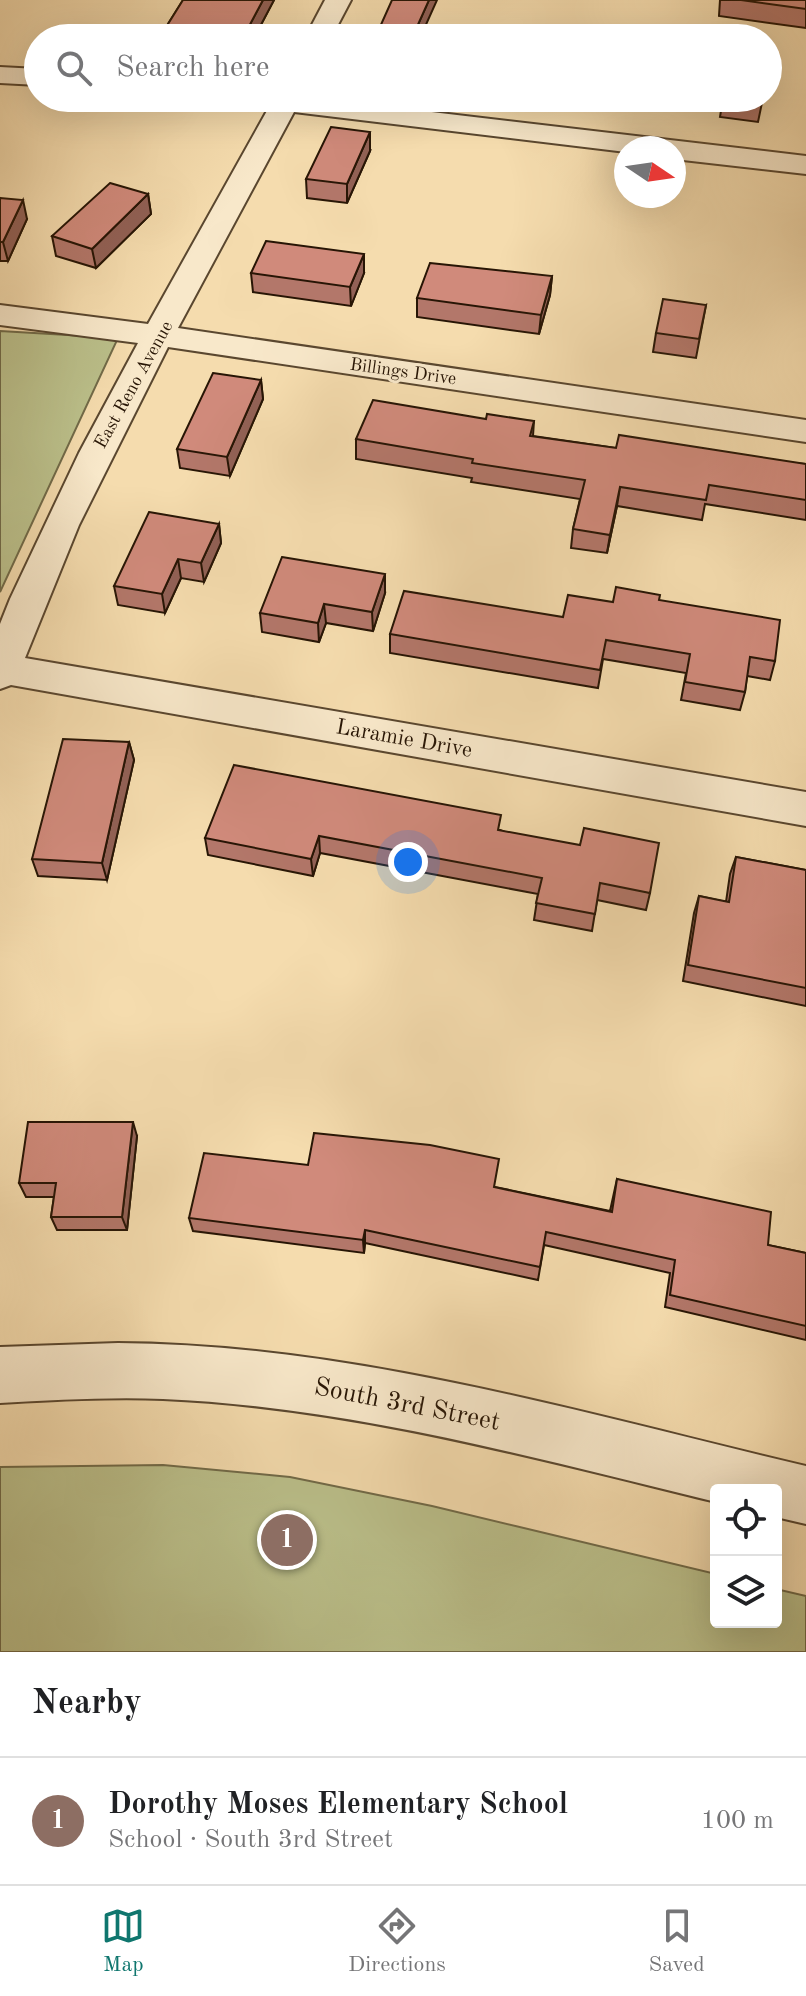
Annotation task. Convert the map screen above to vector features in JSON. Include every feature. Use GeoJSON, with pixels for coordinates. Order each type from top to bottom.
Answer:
{"type":"FeatureCollection","features":[{"type":"Feature","properties":{"kind":"street"},"geometry":{"type":"LineString","coordinates":[[325,24],[338,0]]}},
{"type":"Feature","properties":{"kind":"street"},"geometry":{"type":"LineString","coordinates":[[0,75],[24,76]]}},
{"type":"Feature","properties":{"kind":"street","name":"East Reno Avenue"},"geometry":{"type":"LineString","coordinates":[[1,672],[18,624],[79,485],[280,112]]}},
{"type":"Feature","properties":{"kind":"street"},"geometry":{"type":"LineString","coordinates":[[374,112],[614,142]]}},
{"type":"Feature","properties":{"kind":"street"},"geometry":{"type":"LineString","coordinates":[[686,151],[806,165]]}},
{"type":"Feature","properties":{"kind":"street","name":"Billings Drive"},"geometry":{"type":"LineString","coordinates":[[0,315],[806,431]]}},
{"type":"Feature","properties":{"kind":"street","name":"Laramie Drive"},"geometry":{"type":"LineString","coordinates":[[1,672],[806,809]]}},
{"type":"Feature","properties":{"kind":"street","name":"South 3rd Street"},"geometry":{"type":"LineString","coordinates":[[0,1375],[185,1373],[289,1383],[494,1421],[806,1495]]}},
{"type":"Feature","properties":{"kind":"green space"},"geometry":{"type":"Polygon","coordinates":[[[0,331],[118,338],[0,592],[0,331]]]}},
{"type":"Feature","properties":{"kind":"green space"},"geometry":{"type":"Polygon","coordinates":[[[163,1465],[290,1477],[432,1506],[710,1573],[710,1628],[782,1628],[782,1590],[806,1596],[806,1652],[0,1652],[0,1467],[163,1465]]]}},
{"type":"Feature","properties":{"kind":"building"},"geometry":{"type":"Polygon","coordinates":[[[183,0],[263,0],[250,24],[168,24],[183,0]]]}},
{"type":"Feature","properties":{"kind":"building"},"geometry":{"type":"Polygon","coordinates":[[[392,0],[429,0],[418,24],[381,24],[392,0]]]}},
{"type":"Feature","properties":{"kind":"building"},"geometry":{"type":"Polygon","coordinates":[[[741,0],[806,0],[806,9],[741,0]]]}},
{"type":"Feature","properties":{"kind":"building"},"geometry":{"type":"Polygon","coordinates":[[[331,127],[370,132],[347,184],[306,179],[331,127]]]}},
{"type":"Feature","properties":{"kind":"building"},"geometry":{"type":"Polygon","coordinates":[[[110,183],[148,194],[92,249],[52,236],[110,183]]]}},
{"type":"Feature","properties":{"kind":"building"},"geometry":{"type":"Polygon","coordinates":[[[0,198],[23,200],[3,242],[0,242],[0,198]]]}},
{"type":"Feature","properties":{"kind":"building"},"geometry":{"type":"Polygon","coordinates":[[[266,241],[364,254],[350,287],[251,273],[266,241]]]}},
{"type":"Feature","properties":{"kind":"building"},"geometry":{"type":"Polygon","coordinates":[[[430,263],[552,276],[541,315],[417,298],[430,263]]]}},
{"type":"Feature","properties":{"kind":"building"},"geometry":{"type":"Polygon","coordinates":[[[663,299],[706,305],[699,339],[656,333],[663,299]]]}},
{"type":"Feature","properties":{"kind":"building"},"geometry":{"type":"Polygon","coordinates":[[[213,373],[261,380],[227,457],[177,449],[213,373]]]}},
{"type":"Feature","properties":{"kind":"building"},"geometry":{"type":"Polygon","coordinates":[[[373,400],[486,419],[487,414],[534,421],[530,436],[616,448],[619,435],[806,464],[806,500],[709,485],[706,500],[620,487],[610,535],[573,529],[585,480],[472,463],[473,459],[356,439],[373,400]]]}},
{"type":"Feature","properties":{"kind":"building"},"geometry":{"type":"Polygon","coordinates":[[[149,512],[219,524],[201,563],[178,559],[162,594],[114,586],[149,512]]]}},
{"type":"Feature","properties":{"kind":"building"},"geometry":{"type":"Polygon","coordinates":[[[282,557],[385,574],[372,612],[324,604],[318,623],[260,613],[282,557]]]}},
{"type":"Feature","properties":{"kind":"building"},"geometry":{"type":"Polygon","coordinates":[[[616,587],[660,595],[659,600],[780,620],[775,661],[750,657],[745,692],[685,682],[690,654],[606,640],[600,670],[390,634],[404,591],[563,617],[568,595],[613,602],[616,587]]]}},
{"type":"Feature","properties":{"kind":"building"},"geometry":{"type":"Polygon","coordinates":[[[63,739],[129,742],[102,863],[32,859],[63,739]]]}},
{"type":"Feature","properties":{"kind":"building"},"geometry":{"type":"Polygon","coordinates":[[[234,765],[501,815],[498,830],[580,845],[584,828],[659,843],[650,893],[600,883],[595,914],[536,903],[542,878],[319,836],[311,859],[205,838],[234,765]]]}},
{"type":"Feature","properties":{"kind":"building"},"geometry":{"type":"Polygon","coordinates":[[[736,857],[806,870],[806,988],[688,965],[699,896],[729,902],[736,857]]]}},
{"type":"Feature","properties":{"kind":"building"},"geometry":{"type":"Polygon","coordinates":[[[28,1122],[133,1122],[122,1217],[51,1217],[56,1183],[19,1183],[28,1122]]]}},
{"type":"Feature","properties":{"kind":"building"},"geometry":{"type":"Polygon","coordinates":[[[314,1133],[430,1145],[499,1159],[494,1187],[612,1212],[617,1179],[771,1212],[768,1245],[806,1253],[806,1326],[670,1295],[675,1260],[546,1232],[540,1267],[365,1230],[363,1240],[189,1218],[204,1153],[308,1165],[314,1133]]]}},
{"type":"Feature","properties":{"kind":"place","name":"Dorothy Moses Elementary School"},"geometry":{"type":"Point","coordinates":[287,1540]}}]}
